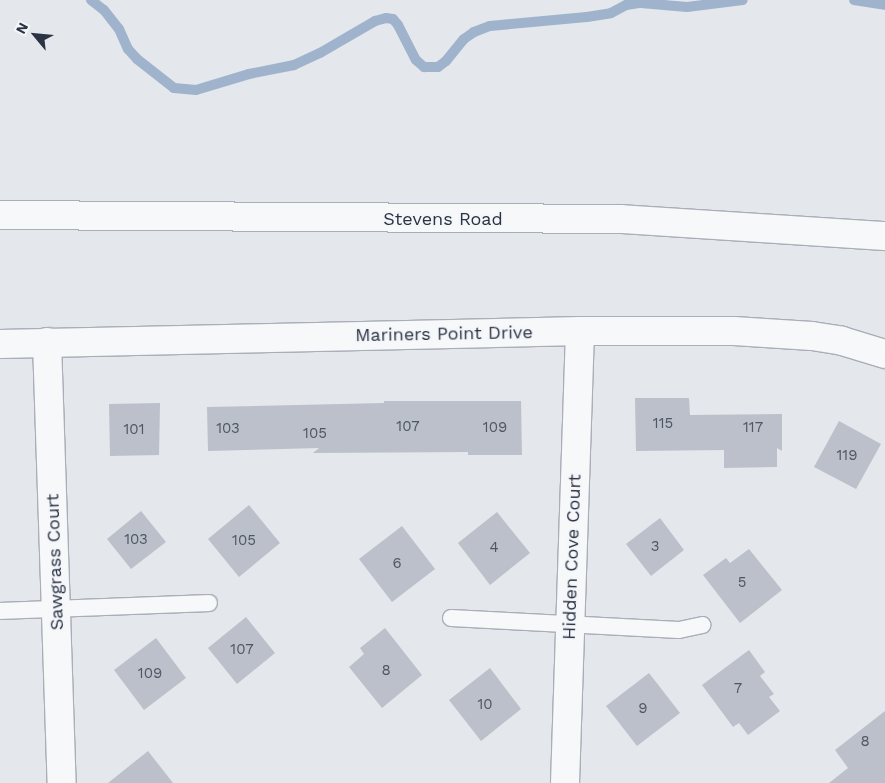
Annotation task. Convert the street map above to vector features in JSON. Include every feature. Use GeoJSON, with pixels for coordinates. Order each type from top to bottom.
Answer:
{"type":"FeatureCollection","features":[{"type":"Feature","properties":{"kind":"street","name":"Stevens Road"},"geometry":{"type":"LineString","coordinates":[[0,215],[621,219],[885,236]]}},
{"type":"Feature","properties":{"kind":"street","name":"Mariners Point Drive"},"geometry":{"type":"LineString","coordinates":[[0,344],[580,331],[779,332],[842,341],[885,354]]}},
{"type":"Feature","properties":{"kind":"street","name":"Hidden Cove Court"},"geometry":{"type":"LineString","coordinates":[[565,783],[580,331]]}},
{"type":"Feature","properties":{"kind":"street","name":"Sawgrass Court"},"geometry":{"type":"LineString","coordinates":[[47,342],[62,783]]}},
{"type":"Feature","properties":{"kind":"lane"},"geometry":{"type":"LineString","coordinates":[[0,611],[209,603]]}},
{"type":"Feature","properties":{"kind":"lane"},"geometry":{"type":"LineString","coordinates":[[451,618],[679,630],[702,625]]}},
{"type":"Feature","properties":{"kind":"building"},"geometry":{"type":"Polygon","coordinates":[[[635,398],[689,398],[690,415],[782,414],[782,451],[777,448],[777,467],[724,468],[724,450],[636,451],[635,398]]]}},
{"type":"Feature","properties":{"kind":"building"},"geometry":{"type":"Polygon","coordinates":[[[384,401],[521,401],[522,455],[468,455],[468,452],[313,453],[319,448],[208,451],[207,407],[384,403],[384,401]]]}},
{"type":"Feature","properties":{"kind":"building"},"geometry":{"type":"Polygon","coordinates":[[[160,403],[159,455],[110,456],[109,404],[160,403]]]}},
{"type":"Feature","properties":{"kind":"building"},"geometry":{"type":"Polygon","coordinates":[[[839,421],[881,444],[856,489],[814,467],[839,421]]]}},
{"type":"Feature","properties":{"kind":"building"},"geometry":{"type":"Polygon","coordinates":[[[249,505],[280,543],[239,577],[208,539],[249,505]]]}},
{"type":"Feature","properties":{"kind":"building"},"geometry":{"type":"Polygon","coordinates":[[[141,511],[166,542],[131,569],[107,539],[141,511]]]}},
{"type":"Feature","properties":{"kind":"building"},"geometry":{"type":"Polygon","coordinates":[[[497,512],[530,553],[490,585],[458,543],[497,512]]]}},
{"type":"Feature","properties":{"kind":"building"},"geometry":{"type":"Polygon","coordinates":[[[660,518],[684,550],[651,576],[626,544],[660,518]]]}},
{"type":"Feature","properties":{"kind":"building"},"geometry":{"type":"Polygon","coordinates":[[[402,526],[435,569],[392,602],[359,559],[402,526]]]}},
{"type":"Feature","properties":{"kind":"building"},"geometry":{"type":"Polygon","coordinates":[[[749,549],[782,590],[740,623],[703,575],[726,558],[730,563],[749,549]]]}},
{"type":"Feature","properties":{"kind":"building"},"geometry":{"type":"Polygon","coordinates":[[[246,617],[275,653],[237,684],[208,648],[246,617]]]}},
{"type":"Feature","properties":{"kind":"building"},"geometry":{"type":"Polygon","coordinates":[[[385,628],[422,675],[382,708],[349,667],[364,654],[360,648],[385,628]]]}},
{"type":"Feature","properties":{"kind":"building"},"geometry":{"type":"Polygon","coordinates":[[[156,638],[186,678],[144,710],[114,670],[156,638]]]}},
{"type":"Feature","properties":{"kind":"building"},"geometry":{"type":"Polygon","coordinates":[[[749,650],[765,672],[760,676],[774,694],[769,697],[780,711],[748,735],[739,723],[733,727],[702,685],[749,650]]]}},
{"type":"Feature","properties":{"kind":"building"},"geometry":{"type":"Polygon","coordinates":[[[490,668],[521,709],[481,741],[449,700],[490,668]]]}},
{"type":"Feature","properties":{"kind":"building"},"geometry":{"type":"Polygon","coordinates":[[[649,673],[680,713],[637,746],[606,706],[649,673]]]}},
{"type":"Feature","properties":{"kind":"building"},"geometry":{"type":"Polygon","coordinates":[[[885,711],[885,783],[829,783],[848,768],[835,750],[885,711]]]}},
{"type":"Feature","properties":{"kind":"building"},"geometry":{"type":"Polygon","coordinates":[[[148,751],[173,783],[108,783],[148,751]]]}},
{"type":"Feature","properties":{"kind":"waterway"},"geometry":{"type":"LineString","coordinates":[[91,0],[104,10],[119,29],[128,49],[137,59],[174,88],[196,90],[249,74],[294,65],[320,53],[375,21],[386,18],[393,19],[398,25],[416,60],[424,67],[438,67],[446,61],[464,39],[474,32],[490,26],[587,17],[611,13],[626,5],[641,3],[687,7],[743,0]]}},
{"type":"Feature","properties":{"kind":"waterway"},"geometry":{"type":"LineString","coordinates":[[854,0],[885,5]]}}]}
